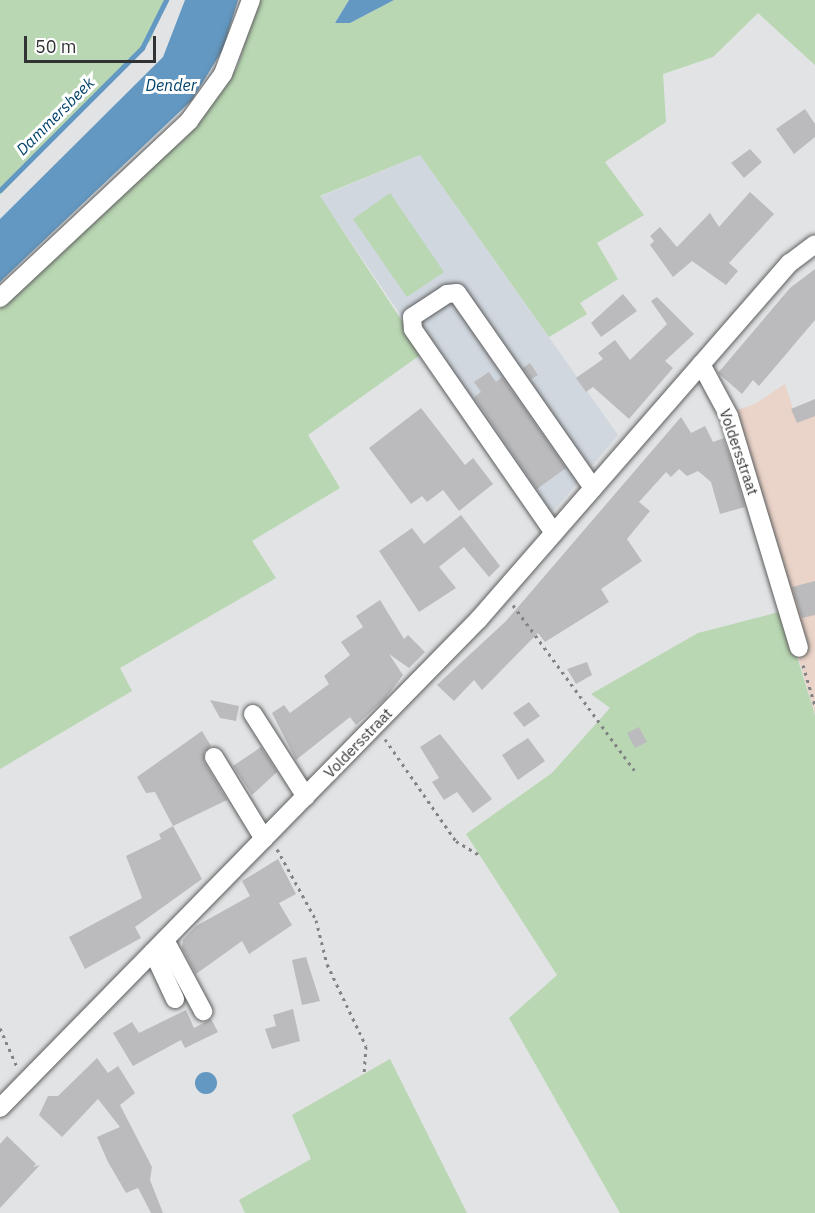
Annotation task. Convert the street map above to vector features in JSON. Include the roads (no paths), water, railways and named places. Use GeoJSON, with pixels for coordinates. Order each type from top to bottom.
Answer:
{"type":"FeatureCollection","features":[{"type":"Feature","properties":{"kind":"street"},"geometry":{"type":"LineString","coordinates":[[0,298],[195,114],[223,74],[252,0]]}},
{"type":"Feature","properties":{"kind":"street","name":"Voldersstraat"},"geometry":{"type":"LineString","coordinates":[[0,1108],[267,837],[503,592],[790,262],[815,244]]}},
{"type":"Feature","properties":{"kind":"street"},"geometry":{"type":"LineString","coordinates":[[554,533],[413,329],[412,316],[447,294],[462,298],[593,488]]}},
{"type":"Feature","properties":{"kind":"street","name":"Voldersstraat"},"geometry":{"type":"LineString","coordinates":[[701,364],[729,416],[799,648]]}},
{"type":"Feature","properties":{"kind":"street"},"geometry":{"type":"LineString","coordinates":[[253,714],[310,792]]}},
{"type":"Feature","properties":{"kind":"street"},"geometry":{"type":"LineString","coordinates":[[286,749],[310,792]]}},
{"type":"Feature","properties":{"kind":"street"},"geometry":{"type":"LineString","coordinates":[[214,757],[267,837]]}},
{"type":"Feature","properties":{"kind":"street"},"geometry":{"type":"LineString","coordinates":[[159,946],[175,999]]}},
{"type":"Feature","properties":{"kind":"street"},"geometry":{"type":"LineString","coordinates":[[159,946],[203,1011]]}},
{"type":"Feature","properties":{"kind":"water","name":"Dender"},"geometry":{"type":"Polygon","coordinates":[[[185,0],[238,0],[223,49],[192,100],[0,282],[0,219],[163,57],[185,0]]]}},
{"type":"Feature","properties":{"kind":"water"},"geometry":{"type":"Polygon","coordinates":[[[349,0],[394,0],[350,23],[335,23],[349,0]]]}},
{"type":"Feature","properties":{"kind":"water"},"geometry":{"type":"Polygon","coordinates":[[[206,1072],[214,1075],[217,1083],[214,1091],[206,1094],[198,1091],[195,1083],[198,1075],[206,1072]]]}},
{"type":"Feature","properties":{"kind":"waterway","name":"Dammersbeek"},"geometry":{"type":"LineString","coordinates":[[0,190],[142,48],[166,0]]}}]}
